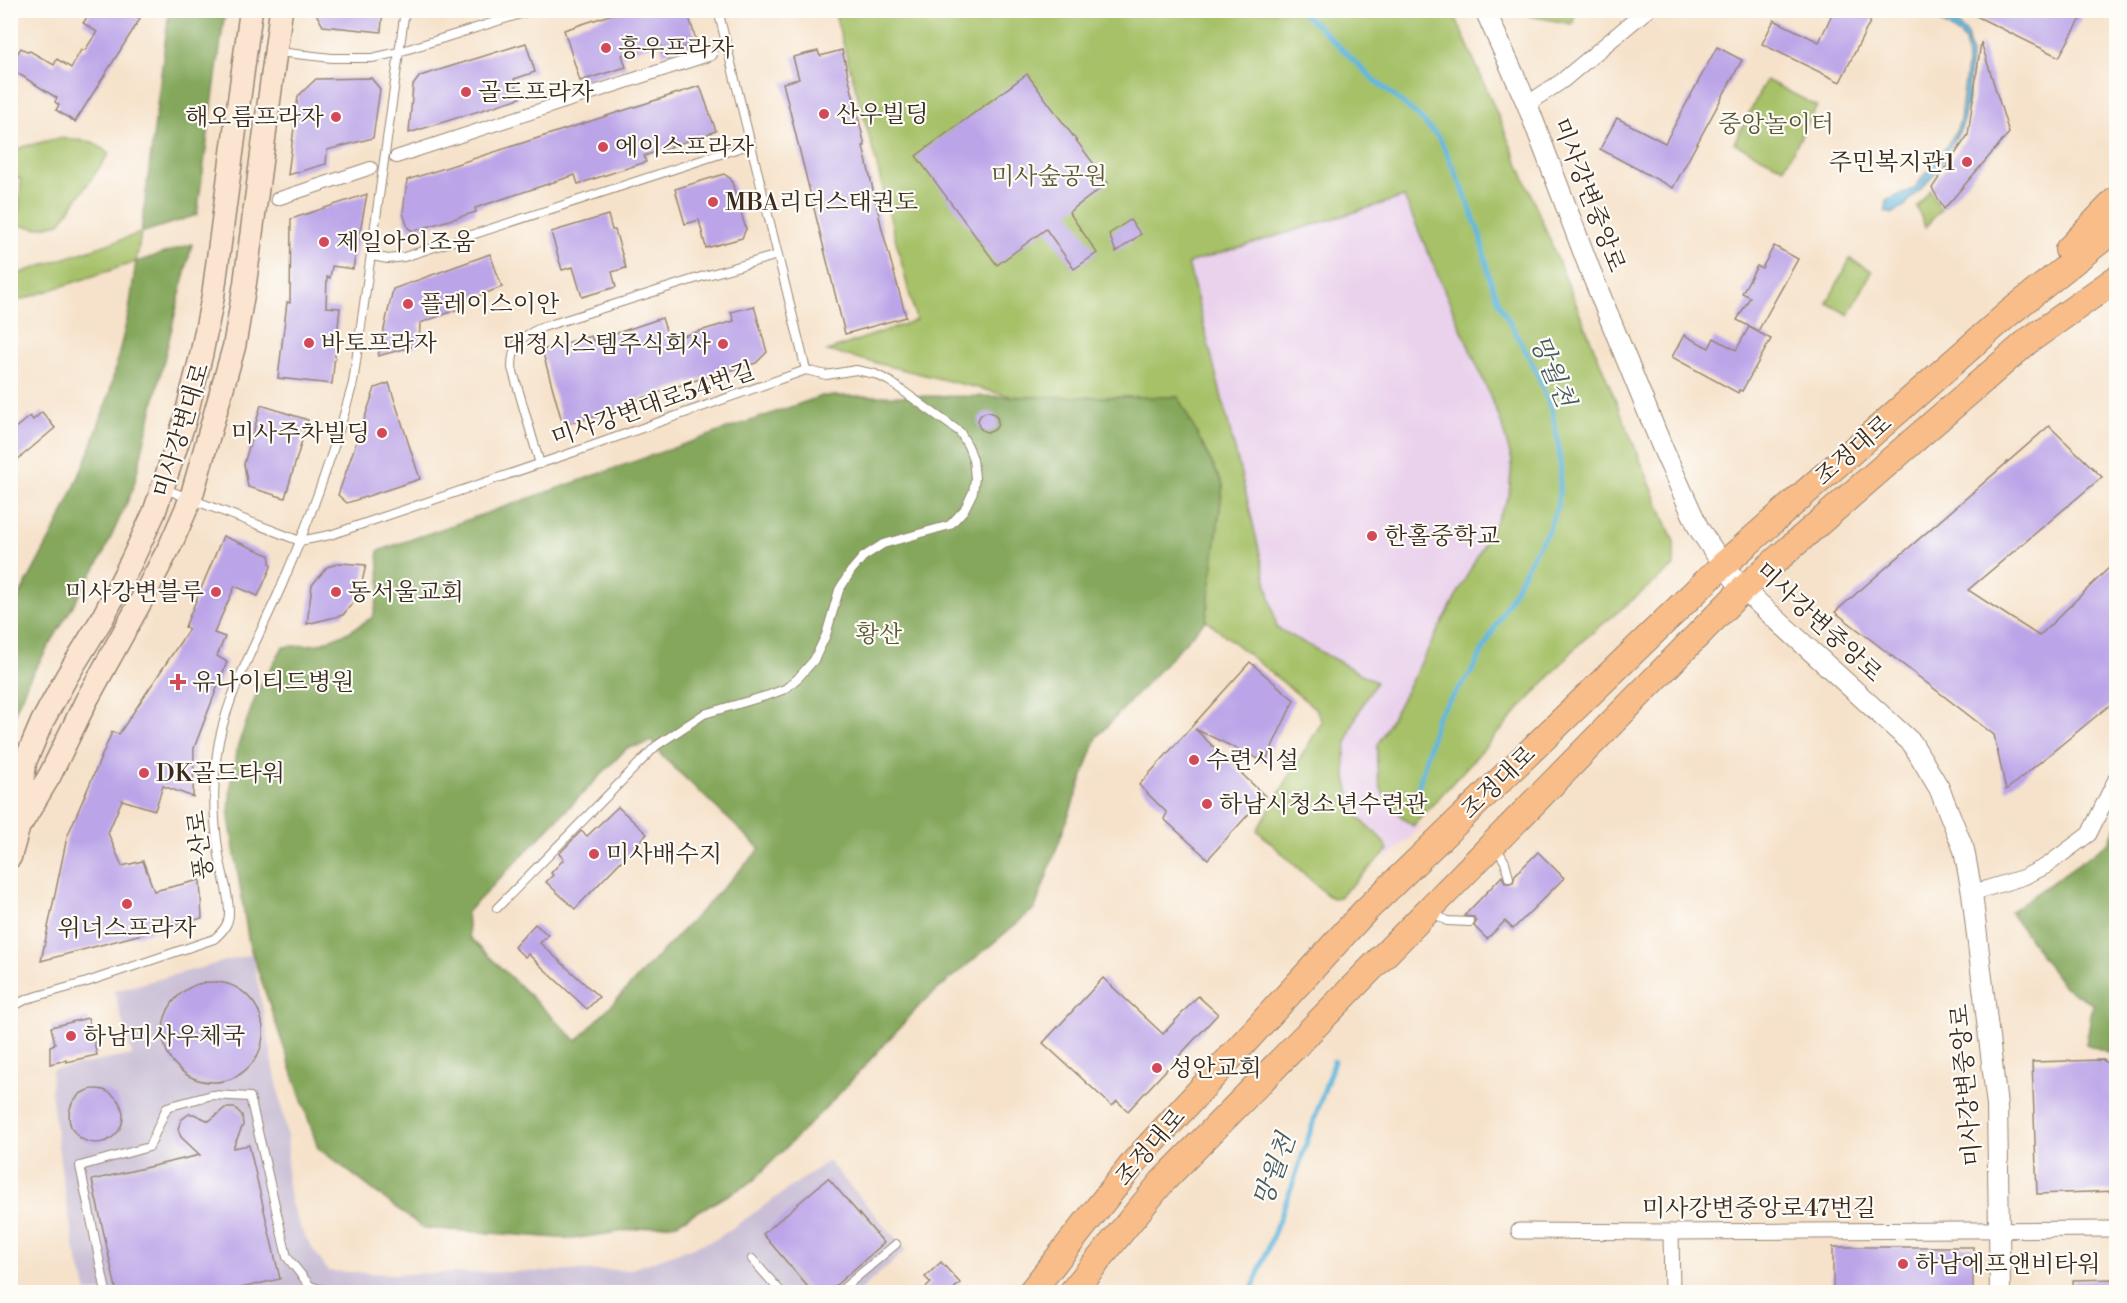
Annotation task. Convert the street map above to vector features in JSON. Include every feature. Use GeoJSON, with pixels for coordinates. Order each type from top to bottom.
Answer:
{"type":"FeatureCollection","features":[{"type":"Feature","properties":{"kind":"main road","name":"미사강변대로"},"geometry":{"type":"LineString","coordinates":[[10,857],[18,829],[25,762],[42,722],[102,619],[154,513],[184,423],[213,296],[251,10]]}},
{"type":"Feature","properties":{"kind":"main road","name":"미사강변대로"},"geometry":{"type":"LineString","coordinates":[[18,829],[50,774],[86,701],[171,544],[191,498],[234,347],[245,283],[281,10]]}},
{"type":"Feature","properties":{"kind":"main road","name":"조정대로"},"geometry":{"type":"LineString","coordinates":[[2008,314],[2116,200]]}},
{"type":"Feature","properties":{"kind":"main road","name":"조정대로"},"geometry":{"type":"LineString","coordinates":[[1031,1293],[1136,1160],[1365,911],[1722,565],[2008,314],[2116,228]]}},
{"type":"Feature","properties":{"kind":"main road","name":"조정대로"},"geometry":{"type":"LineString","coordinates":[[1072,1293],[1162,1182],[1743,589],[2116,265]]}},
{"type":"Feature","properties":{"kind":"main road","name":"조정대로"},"geometry":{"type":"LineString","coordinates":[[2028,341],[2116,279]]}},
{"type":"Feature","properties":{"kind":"street","name":"미사강변중앙로"},"geometry":{"type":"LineString","coordinates":[[1485,10],[1527,104],[1592,275],[1663,449],[1699,529],[1722,565],[1743,589],[1912,743],[1939,789],[1964,850],[1972,893],[1997,1106],[2000,1293]]}},
{"type":"Feature","properties":{"kind":"street"},"geometry":{"type":"LineString","coordinates":[[1527,104],[1562,81],[1647,10]]}},
{"type":"Feature","properties":{"kind":"street"},"geometry":{"type":"LineString","coordinates":[[396,157],[711,54]]}},
{"type":"Feature","properties":{"kind":"street"},"geometry":{"type":"LineString","coordinates":[[277,199],[371,168]]}},
{"type":"Feature","properties":{"kind":"street"},"geometry":{"type":"LineString","coordinates":[[1972,893],[2024,877],[2046,866],[2089,834],[2116,779]]}},
{"type":"Feature","properties":{"kind":"street","name":"미사강변중앙로47번길"},"geometry":{"type":"LineString","coordinates":[[1519,1231],[2116,1229]]}},
{"type":"Feature","properties":{"kind":"street"},"geometry":{"type":"LineString","coordinates":[[1671,1232],[1672,1293]]}},
{"type":"Feature","properties":{"kind":"lane"},"geometry":{"type":"LineString","coordinates":[[163,488],[300,542],[340,428],[353,383],[405,10]]}},
{"type":"Feature","properties":{"kind":"lane"},"geometry":{"type":"LineString","coordinates":[[276,52],[332,58],[372,58],[399,52],[533,10]]}},
{"type":"Feature","properties":{"kind":"lane"},"geometry":{"type":"LineString","coordinates":[[497,908],[656,746],[704,714],[785,689],[798,678],[814,660],[825,635],[839,591],[863,557],[883,544],[950,525],[964,510],[973,492],[975,478],[973,459],[960,432],[889,381],[875,374],[856,370],[826,375],[806,370],[718,10]]}},
{"type":"Feature","properties":{"kind":"lane"},"geometry":{"type":"LineString","coordinates":[[372,256],[388,259],[404,257],[751,144]]}},
{"type":"Feature","properties":{"kind":"lane"},"geometry":{"type":"LineString","coordinates":[[540,464],[512,368],[512,353],[517,341],[543,327],[778,255]]}},
{"type":"Feature","properties":{"kind":"lane","name":"미사강변대로54번길"},"geometry":{"type":"LineString","coordinates":[[300,542],[330,535],[540,464],[806,370]]}},
{"type":"Feature","properties":{"kind":"lane","name":"풍산로"},"geometry":{"type":"LineString","coordinates":[[10,1008],[27,999],[87,982],[214,939],[223,932],[229,913],[219,854],[214,800],[214,778],[220,739],[226,714],[238,684],[300,542]]}},
{"type":"Feature","properties":{"kind":"lane"},"geometry":{"type":"LineString","coordinates":[[1493,843],[1505,862],[1509,878]]}},
{"type":"Feature","properties":{"kind":"lane"},"geometry":{"type":"LineString","coordinates":[[1429,909],[1447,921],[1470,922]]}},
{"type":"Feature","properties":{"kind":"lane"},"geometry":{"type":"LineString","coordinates":[[106,1293],[80,1166],[149,1147],[167,1107],[212,1095],[250,1097],[287,1257],[310,1286],[330,1293]]}},
{"type":"Feature","properties":{"kind":"lane"},"geometry":{"type":"LineString","coordinates":[[839,1293],[896,1244]]}},
{"type":"Feature","properties":{"kind":"lane"},"geometry":{"type":"LineString","coordinates":[[752,1259],[781,1293]]}},
{"type":"Feature","properties":{"kind":"shaded area","name":"한홀중학교"},"geometry":{"type":"Polygon","coordinates":[[[1404,197],[1500,419],[1512,462],[1509,496],[1377,746],[1413,826],[1423,825],[1385,861],[1388,850],[1383,839],[1355,812],[1345,778],[1345,745],[1356,716],[1376,682],[1277,628],[1188,263],[1404,197]]]}},
{"type":"Feature","properties":{"kind":"shaded area"},"geometry":{"type":"Polygon","coordinates":[[[252,954],[288,1140],[287,1180],[291,1204],[304,1236],[328,1271],[386,1274],[629,1270],[718,1238],[828,1161],[906,1250],[858,1292],[87,1292],[75,1251],[63,1183],[51,1092],[52,1070],[132,1055],[114,991],[252,954]]]}},
{"type":"Feature","properties":{"kind":"green space"},"geometry":{"type":"Polygon","coordinates":[[[1530,10],[1575,11],[1573,24],[1529,16],[1530,10]]]}},
{"type":"Feature","properties":{"kind":"green space"},"geometry":{"type":"Polygon","coordinates":[[[169,11],[225,11],[197,215],[141,233],[169,11]]]}},
{"type":"Feature","properties":{"kind":"green space","name":"미사숲공원"},"geometry":{"type":"Polygon","coordinates":[[[834,11],[1453,11],[1674,542],[1674,566],[1581,642],[1413,826],[1394,809],[1382,792],[1377,772],[1377,746],[1509,496],[1512,461],[1500,419],[1404,197],[1188,263],[1277,628],[1376,682],[1349,735],[1345,762],[1346,777],[1354,810],[1388,850],[1339,897],[1332,898],[1327,895],[1257,830],[1322,722],[1316,709],[1206,620],[1223,485],[1178,397],[1018,398],[827,351],[916,320],[874,154],[834,11]]]}},
{"type":"Feature","properties":{"kind":"green space","name":"중앙놀이터"},"geometry":{"type":"Polygon","coordinates":[[[1766,80],[1817,106],[1784,168],[1734,143],[1766,80]]]}},
{"type":"Feature","properties":{"kind":"green space"},"geometry":{"type":"Polygon","coordinates":[[[59,138],[93,142],[109,154],[60,223],[37,228],[18,225],[21,180],[11,175],[11,154],[22,147],[59,138]]]}},
{"type":"Feature","properties":{"kind":"green space"},"geometry":{"type":"Polygon","coordinates":[[[1930,190],[1941,210],[1925,227],[1917,207],[1930,190]]]}},
{"type":"Feature","properties":{"kind":"green space"},"geometry":{"type":"Polygon","coordinates":[[[141,233],[136,262],[11,303],[11,276],[141,233]]]}},
{"type":"Feature","properties":{"kind":"green space"},"geometry":{"type":"Polygon","coordinates":[[[192,244],[133,489],[102,557],[28,681],[11,722],[11,612],[60,520],[89,453],[109,395],[129,311],[136,262],[192,244]]]}},
{"type":"Feature","properties":{"kind":"green space"},"geometry":{"type":"Polygon","coordinates":[[[1850,259],[1872,271],[1849,315],[1827,303],[1850,259]]]}},
{"type":"Feature","properties":{"kind":"green space","name":"황산"},"geometry":{"type":"Polygon","coordinates":[[[822,396],[1178,397],[1223,485],[1206,620],[1097,737],[1035,908],[922,1003],[839,1094],[752,1182],[677,1223],[572,1239],[423,1228],[318,1148],[249,944],[229,817],[231,781],[237,748],[258,690],[283,647],[318,644],[349,632],[373,617],[380,587],[378,551],[822,396]],[[651,740],[646,744],[627,748],[467,912],[469,937],[577,1041],[760,849],[663,757],[651,740]]]}},
{"type":"Feature","properties":{"kind":"green space"},"geometry":{"type":"Polygon","coordinates":[[[2116,827],[2116,1055],[2086,1044],[2093,1004],[2063,986],[2010,912],[2109,842],[2116,827]]]}},
{"type":"Feature","properties":{"kind":"water"},"geometry":{"type":"Polygon","coordinates":[[[1933,11],[1956,22],[1967,34],[1971,55],[1968,98],[1962,127],[1935,174],[1903,207],[1892,214],[1885,211],[1886,201],[1914,189],[1956,132],[1960,121],[1967,65],[1966,43],[1961,36],[1931,15],[1933,11]]]}},
{"type":"Feature","properties":{"kind":"building"},"geometry":{"type":"Polygon","coordinates":[[[92,10],[137,10],[134,15],[140,19],[75,122],[56,110],[59,105],[55,102],[57,98],[14,71],[16,68],[10,64],[21,48],[54,65],[57,59],[71,68],[81,50],[85,50],[97,32],[83,23],[92,10]]]}},
{"type":"Feature","properties":{"kind":"building"},"geometry":{"type":"Polygon","coordinates":[[[314,10],[383,10],[381,32],[323,26],[314,10]]]}},
{"type":"Feature","properties":{"kind":"building","name":"흥우프라자"},"geometry":{"type":"Polygon","coordinates":[[[625,10],[687,10],[697,43],[663,54],[660,43],[622,55],[626,67],[580,81],[564,30],[625,10]]]}},
{"type":"Feature","properties":{"kind":"building"},"geometry":{"type":"Polygon","coordinates":[[[1834,10],[1876,10],[1840,82],[1762,44],[1774,20],[1819,42],[1834,10]]]}},
{"type":"Feature","properties":{"kind":"building"},"geometry":{"type":"Polygon","coordinates":[[[1964,10],[2086,10],[2059,57],[1964,10]]]}},
{"type":"Feature","properties":{"kind":"building","name":"주민복지관1"},"geometry":{"type":"Polygon","coordinates":[[[1981,42],[2009,133],[1944,209],[1932,188],[1968,135],[1981,42]]]}},
{"type":"Feature","properties":{"kind":"building","name":"골드프라자"},"geometry":{"type":"Polygon","coordinates":[[[526,43],[535,72],[514,79],[520,98],[409,133],[413,85],[420,76],[526,43]]]}},
{"type":"Feature","properties":{"kind":"building"},"geometry":{"type":"Polygon","coordinates":[[[1717,47],[1742,60],[1673,188],[1600,149],[1617,118],[1665,143],[1717,47]]]}},
{"type":"Feature","properties":{"kind":"building"},"geometry":{"type":"Polygon","coordinates":[[[842,50],[882,229],[906,317],[845,334],[783,83],[799,79],[793,57],[818,51],[820,56],[842,50]]]}},
{"type":"Feature","properties":{"kind":"building"},"geometry":{"type":"Polygon","coordinates":[[[1027,74],[1108,183],[1069,212],[1097,253],[1074,269],[1046,229],[997,265],[916,156],[1027,74]]]}},
{"type":"Feature","properties":{"kind":"building","name":"해오름프라자"},"geometry":{"type":"Polygon","coordinates":[[[371,78],[380,89],[373,138],[327,150],[326,164],[288,175],[298,96],[316,79],[371,78]]]}},
{"type":"Feature","properties":{"kind":"building"},"geometry":{"type":"Polygon","coordinates":[[[700,86],[716,131],[644,156],[646,162],[578,184],[575,175],[475,208],[476,212],[413,231],[408,228],[403,213],[407,180],[700,86]]]}},
{"type":"Feature","properties":{"kind":"building"},"geometry":{"type":"Polygon","coordinates":[[[724,174],[731,179],[746,229],[742,238],[706,248],[699,220],[685,224],[675,189],[724,174]]]}},
{"type":"Feature","properties":{"kind":"building"},"geometry":{"type":"Polygon","coordinates":[[[367,194],[353,269],[332,266],[330,278],[327,277],[326,307],[340,308],[332,384],[278,378],[287,302],[290,303],[291,219],[367,194]]]}},
{"type":"Feature","properties":{"kind":"building"},"geometry":{"type":"Polygon","coordinates":[[[608,215],[612,230],[615,230],[626,268],[612,272],[616,287],[582,297],[573,267],[562,270],[551,232],[608,215]]]}},
{"type":"Feature","properties":{"kind":"building"},"geometry":{"type":"Polygon","coordinates":[[[1130,220],[1141,234],[1116,252],[1109,234],[1130,220]]]}},
{"type":"Feature","properties":{"kind":"building"},"geometry":{"type":"Polygon","coordinates":[[[1774,246],[1798,259],[1758,331],[1737,320],[1750,297],[1742,293],[1757,266],[1762,268],[1774,246]]]}},
{"type":"Feature","properties":{"kind":"building","name":"플레이스이안"},"geometry":{"type":"Polygon","coordinates":[[[490,254],[502,287],[457,304],[459,309],[420,323],[419,345],[378,356],[393,289],[490,254]]]}},
{"type":"Feature","properties":{"kind":"building"},"geometry":{"type":"Polygon","coordinates":[[[754,306],[767,352],[756,363],[625,404],[626,408],[563,425],[542,350],[591,336],[593,341],[662,318],[669,340],[734,321],[731,312],[754,306]]]}},
{"type":"Feature","properties":{"kind":"building"},"geometry":{"type":"Polygon","coordinates":[[[1749,327],[1771,339],[1742,391],[1739,390],[1738,393],[1672,357],[1684,335],[1709,348],[1714,338],[1736,350],[1749,327]]]}},
{"type":"Feature","properties":{"kind":"building","name":"미사주차빌딩"},"geometry":{"type":"Polygon","coordinates":[[[389,383],[420,479],[347,503],[338,495],[375,388],[389,383]]]}},
{"type":"Feature","properties":{"kind":"building"},"geometry":{"type":"Polygon","coordinates":[[[261,405],[308,420],[285,498],[248,487],[244,464],[261,405]]]}},
{"type":"Feature","properties":{"kind":"building"},"geometry":{"type":"Polygon","coordinates":[[[42,412],[55,428],[10,466],[10,432],[30,416],[33,420],[42,412]]]}},
{"type":"Feature","properties":{"kind":"building"},"geometry":{"type":"Polygon","coordinates":[[[988,412],[995,415],[998,422],[995,429],[988,432],[981,429],[978,422],[981,415],[988,412]]]}},
{"type":"Feature","properties":{"kind":"building"},"geometry":{"type":"Polygon","coordinates":[[[2049,426],[2102,477],[1968,590],[2039,636],[2116,561],[2116,700],[2006,790],[1994,735],[1835,612],[2049,426]]]}},
{"type":"Feature","properties":{"kind":"building"},"geometry":{"type":"Polygon","coordinates":[[[223,536],[269,555],[271,567],[258,596],[235,586],[214,633],[225,637],[217,656],[227,662],[194,748],[193,797],[163,786],[155,810],[122,800],[108,833],[122,866],[143,861],[154,891],[200,880],[202,918],[41,961],[67,837],[112,732],[119,734],[189,629],[185,627],[223,536]]]}},
{"type":"Feature","properties":{"kind":"building","name":"동서울교회"},"geometry":{"type":"Polygon","coordinates":[[[341,563],[366,565],[359,595],[343,615],[307,624],[312,585],[327,567],[341,563]]]}},
{"type":"Feature","properties":{"kind":"building","name":"수련시설"},"geometry":{"type":"Polygon","coordinates":[[[1250,662],[1294,700],[1265,762],[1195,729],[1265,796],[1208,859],[1164,819],[1167,813],[1139,785],[1250,662]]]}},
{"type":"Feature","properties":{"kind":"building","name":"미사배수지"},"geometry":{"type":"Polygon","coordinates":[[[618,807],[647,834],[575,909],[546,882],[564,859],[559,854],[581,831],[587,836],[618,807]]]}},
{"type":"Feature","properties":{"kind":"building"},"geometry":{"type":"Polygon","coordinates":[[[1538,852],[1564,878],[1513,929],[1505,921],[1487,939],[1474,926],[1476,922],[1474,917],[1464,916],[1502,876],[1505,883],[1513,883],[1515,875],[1538,852]]]}},
{"type":"Feature","properties":{"kind":"building"},"geometry":{"type":"Polygon","coordinates":[[[535,924],[548,935],[540,943],[599,997],[587,1009],[528,954],[525,957],[514,947],[535,924]]]}},
{"type":"Feature","properties":{"kind":"building"},"geometry":{"type":"Polygon","coordinates":[[[1103,978],[1163,1034],[1198,996],[1218,1014],[1128,1111],[1117,1101],[1112,1106],[1043,1043],[1103,978]]]}},
{"type":"Feature","properties":{"kind":"building"},"geometry":{"type":"Polygon","coordinates":[[[203,982],[223,982],[249,996],[260,1013],[263,1032],[260,1051],[249,1068],[223,1082],[203,1082],[185,1074],[171,1060],[163,1042],[163,1022],[171,1004],[185,990],[203,982]]]}},
{"type":"Feature","properties":{"kind":"building"},"geometry":{"type":"Polygon","coordinates":[[[88,1018],[97,1055],[50,1064],[50,1046],[55,1044],[51,1027],[88,1018]]]}},
{"type":"Feature","properties":{"kind":"building"},"geometry":{"type":"Polygon","coordinates":[[[2103,1060],[2116,1068],[2116,1191],[2037,1194],[2032,1062],[2103,1060]]]}},
{"type":"Feature","properties":{"kind":"building"},"geometry":{"type":"Polygon","coordinates":[[[96,1089],[106,1091],[115,1097],[121,1106],[123,1116],[121,1126],[115,1135],[106,1141],[96,1143],[86,1141],[77,1135],[71,1126],[69,1116],[71,1106],[77,1097],[86,1091],[96,1089]]]}},
{"type":"Feature","properties":{"kind":"building"},"geometry":{"type":"Polygon","coordinates":[[[225,1108],[235,1108],[242,1115],[243,1125],[233,1148],[249,1145],[280,1279],[219,1293],[117,1293],[92,1180],[200,1155],[181,1137],[178,1129],[181,1120],[189,1114],[194,1114],[209,1121],[225,1108]]]}},
{"type":"Feature","properties":{"kind":"building"},"geometry":{"type":"Polygon","coordinates":[[[828,1178],[884,1243],[827,1293],[813,1293],[763,1234],[828,1178]]]}},
{"type":"Feature","properties":{"kind":"building","name":"하남에프앤비타워"},"geometry":{"type":"Polygon","coordinates":[[[1833,1247],[1973,1247],[1973,1293],[1833,1293],[1833,1247]]]}},
{"type":"Feature","properties":{"kind":"building"},"geometry":{"type":"Polygon","coordinates":[[[941,1262],[960,1283],[949,1293],[920,1293],[931,1283],[925,1277],[941,1262]]]}},
{"type":"Feature","properties":{"kind":"building"},"geometry":{"type":"Polygon","coordinates":[[[2116,1279],[2116,1293],[2074,1293],[2073,1280],[2116,1279]]]}},
{"type":"Feature","properties":{"kind":"waterway","name":"망월천"},"geometry":{"type":"LineString","coordinates":[[1298,10],[1372,78],[1416,114],[1440,139],[1462,187],[1480,235],[1489,276],[1500,305],[1535,368],[1552,412],[1558,442],[1561,470],[1558,504],[1548,531],[1535,551],[1471,673],[1437,716],[1418,789]]}},
{"type":"Feature","properties":{"kind":"waterway","name":"망월천"},"geometry":{"type":"LineString","coordinates":[[1251,1292],[1292,1186],[1334,1061]]}},
{"type":"Feature","properties":{"kind":"place","name":"흥우프라자"},"geometry":{"type":"Point","coordinates":[606,48]}},
{"type":"Feature","properties":{"kind":"place","name":"골드프라자"},"geometry":{"type":"Point","coordinates":[466,92]}},
{"type":"Feature","properties":{"kind":"place","name":"산우빌딩"},"geometry":{"type":"Point","coordinates":[824,114]}},
{"type":"Feature","properties":{"kind":"place","name":"해오름프라자"},"geometry":{"type":"Point","coordinates":[336,117]}},
{"type":"Feature","properties":{"kind":"place","name":"에이스프라자"},"geometry":{"type":"Point","coordinates":[603,147]}},
{"type":"Feature","properties":{"kind":"place","name":"주민복지관1"},"geometry":{"type":"Point","coordinates":[1967,162]}},
{"type":"Feature","properties":{"kind":"place","name":"MBA리더스태권도"},"geometry":{"type":"Point","coordinates":[713,202]}},
{"type":"Feature","properties":{"kind":"place","name":"제일아이조움"},"geometry":{"type":"Point","coordinates":[324,242]}},
{"type":"Feature","properties":{"kind":"place","name":"플레이스이안"},"geometry":{"type":"Point","coordinates":[408,304]}},
{"type":"Feature","properties":{"kind":"place","name":"바토프라자"},"geometry":{"type":"Point","coordinates":[309,343]}},
{"type":"Feature","properties":{"kind":"place","name":"대정시스템주식회사"},"geometry":{"type":"Point","coordinates":[723,344]}},
{"type":"Feature","properties":{"kind":"place","name":"미사주차빌딩"},"geometry":{"type":"Point","coordinates":[382,433]}},
{"type":"Feature","properties":{"kind":"place","name":"한홀중학교"},"geometry":{"type":"Point","coordinates":[1372,536]}},
{"type":"Feature","properties":{"kind":"place","name":"미사강변블루"},"geometry":{"type":"Point","coordinates":[216,592]}},
{"type":"Feature","properties":{"kind":"place","name":"동서울교회"},"geometry":{"type":"Point","coordinates":[336,592]}},
{"type":"Feature","properties":{"kind":"place","name":"유나이티드병원"},"geometry":{"type":"Point","coordinates":[178,682]}},
{"type":"Feature","properties":{"kind":"place","name":"수련시설"},"geometry":{"type":"Point","coordinates":[1194,760]}},
{"type":"Feature","properties":{"kind":"place","name":"DK골드타워"},"geometry":{"type":"Point","coordinates":[144,773]}},
{"type":"Feature","properties":{"kind":"place","name":"하남시청소년수련관"},"geometry":{"type":"Point","coordinates":[1207,804]}},
{"type":"Feature","properties":{"kind":"place","name":"미사배수지"},"geometry":{"type":"Point","coordinates":[594,854]}},
{"type":"Feature","properties":{"kind":"place","name":"위너스프라자"},"geometry":{"type":"Point","coordinates":[127,904]}},
{"type":"Feature","properties":{"kind":"place","name":"하남미사우체국"},"geometry":{"type":"Point","coordinates":[71,1036]}},
{"type":"Feature","properties":{"kind":"place","name":"성안교회"},"geometry":{"type":"Point","coordinates":[1157,1068]}},
{"type":"Feature","properties":{"kind":"place","name":"하남에프앤비타워"},"geometry":{"type":"Point","coordinates":[1903,1264]}}]}
